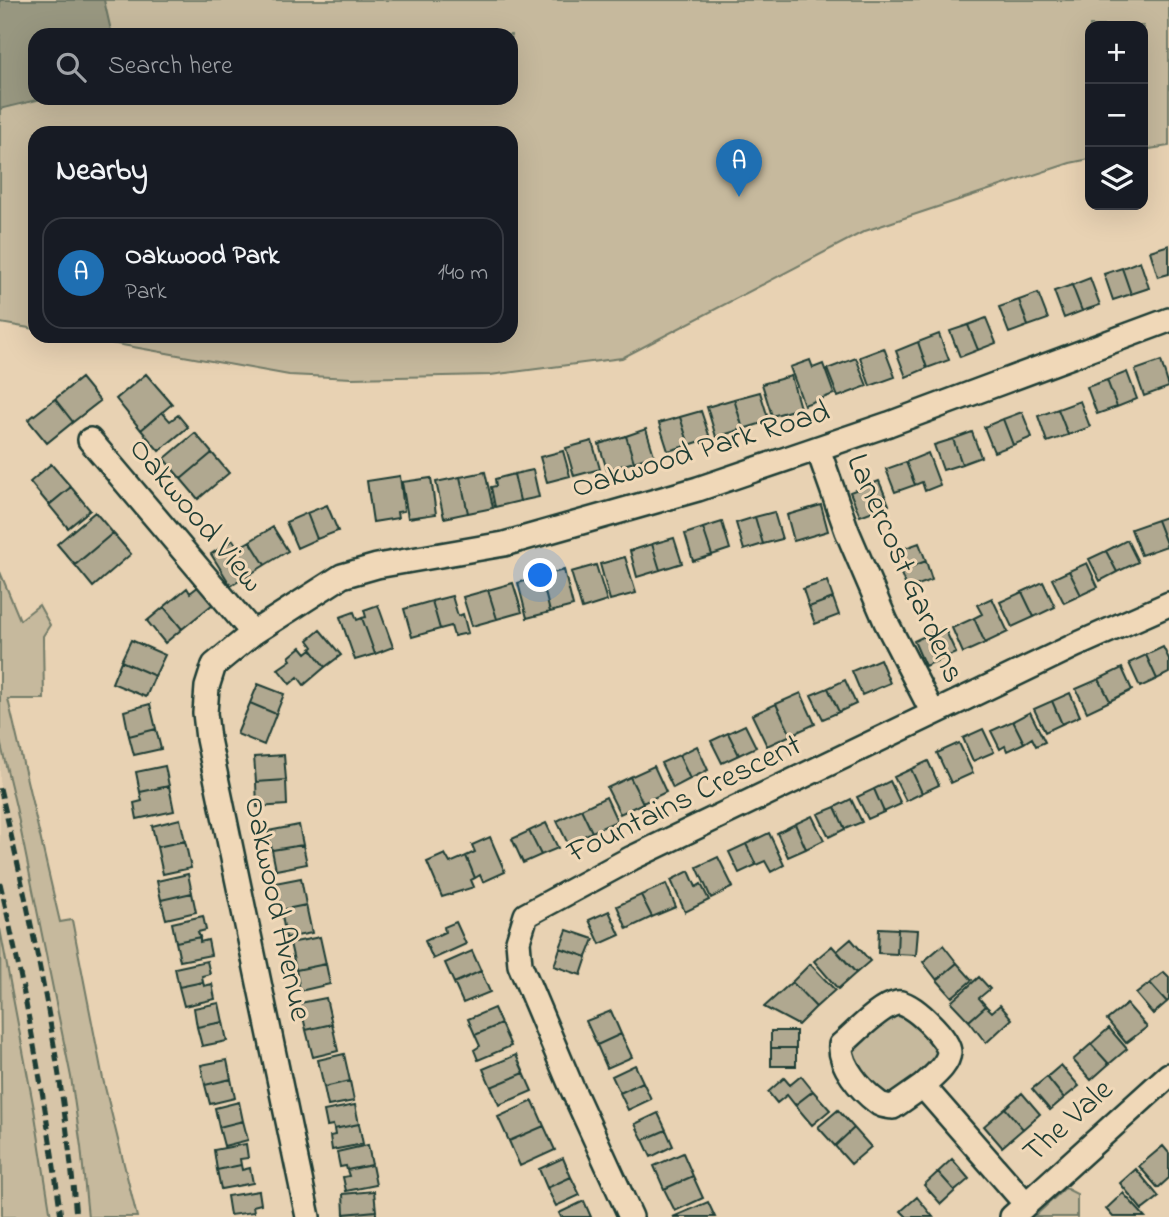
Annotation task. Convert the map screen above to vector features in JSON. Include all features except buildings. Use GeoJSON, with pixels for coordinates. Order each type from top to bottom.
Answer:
{"type":"FeatureCollection","features":[{"type":"Feature","properties":{"kind":"street","name":"Oakwood Park Road"},"geometry":{"type":"LineString","coordinates":[[253,633],[342,576],[377,566],[504,544],[698,489],[818,449],[1169,320]]}},
{"type":"Feature","properties":{"kind":"street","name":"Oakwood View"},"geometry":{"type":"LineString","coordinates":[[90,440],[253,633]]}},
{"type":"Feature","properties":{"kind":"street","name":"Lanercost Gardens"},"geometry":{"type":"LineString","coordinates":[[818,449],[847,531],[881,610],[933,713]]}},
{"type":"Feature","properties":{"kind":"street","name":"Fountains Crescent"},"geometry":{"type":"LineString","coordinates":[[631,1217],[571,1086],[520,965],[518,941],[526,915],[632,858],[1076,645],[1169,604]]}},
{"type":"Feature","properties":{"kind":"street","name":"Oakwood Avenue"},"geometry":{"type":"LineString","coordinates":[[253,633],[214,665],[206,687],[205,713],[214,773],[273,1041],[308,1217]]}},
{"type":"Feature","properties":{"kind":"street"},"geometry":{"type":"LineString","coordinates":[[900,1001],[910,1005],[947,1042],[949,1052],[946,1063],[923,1086],[893,1107],[879,1104],[843,1065],[841,1045],[888,1006],[900,1001]]}},
{"type":"Feature","properties":{"kind":"street","name":"The Vale"},"geometry":{"type":"LineString","coordinates":[[1019,1210],[1169,1075]]}},
{"type":"Feature","properties":{"kind":"street"},"geometry":{"type":"LineString","coordinates":[[923,1086],[1019,1210]]}},
{"type":"Feature","properties":{"kind":"shaded area"},"geometry":{"type":"Polygon","coordinates":[[[0,0],[1169,0],[1169,146],[1148,149],[1148,21],[1085,21],[1085,160],[865,231],[622,358],[490,375],[352,378],[289,375],[111,343],[518,343],[518,126],[28,126],[28,328],[0,323],[0,0]]]}},
{"type":"Feature","properties":{"kind":"shaded area"},"geometry":{"type":"Polygon","coordinates":[[[0,0],[104,0],[110,28],[28,28],[28,102],[0,109],[0,0]]]}},
{"type":"Feature","properties":{"kind":"shaded area"},"geometry":{"type":"Polygon","coordinates":[[[0,572],[20,620],[39,605],[50,625],[43,636],[44,699],[8,699],[60,922],[72,920],[103,1079],[137,1217],[88,1217],[71,1077],[0,741],[0,572]]]}},
{"type":"Feature","properties":{"kind":"shaded area"},"geometry":{"type":"Polygon","coordinates":[[[0,741],[71,1077],[88,1217],[51,1217],[0,929],[0,741]]]}},
{"type":"Feature","properties":{"kind":"shaded area"},"geometry":{"type":"Polygon","coordinates":[[[0,929],[34,1109],[51,1217],[2,1217],[0,929]]]}},
{"type":"Feature","properties":{"kind":"shaded area"},"geometry":{"type":"Polygon","coordinates":[[[889,1012],[908,1012],[938,1042],[938,1057],[899,1095],[882,1096],[850,1063],[850,1047],[889,1012]]]}},
{"type":"Feature","properties":{"kind":"shaded area"},"geometry":{"type":"Polygon","coordinates":[[[1065,1188],[1077,1194],[1077,1217],[1034,1217],[1065,1188]]]}},
{"type":"Feature","properties":{"kind":"railway"},"geometry":{"type":"LineString","coordinates":[[0,788],[25,895],[56,1055],[76,1217]]}},
{"type":"Feature","properties":{"kind":"railway"},"geometry":{"type":"LineString","coordinates":[[0,883],[35,1049],[61,1217]]}},
{"type":"Feature","properties":{"kind":"place","name":"Oakwood Park"},"geometry":{"type":"Point","coordinates":[739,197]}}]}
